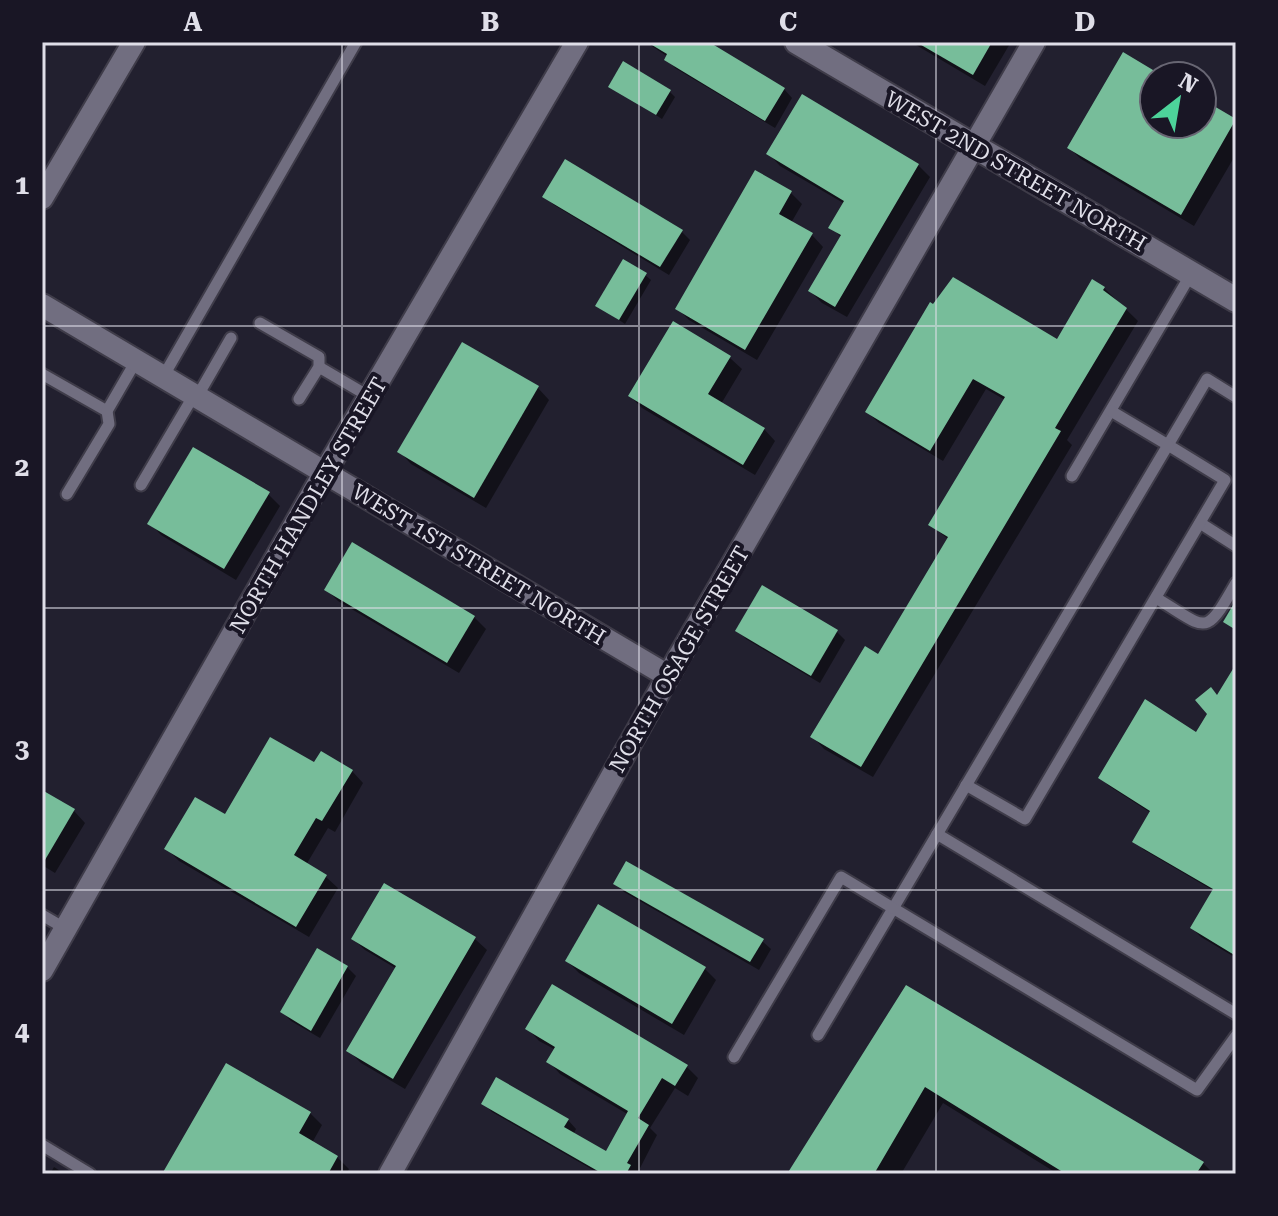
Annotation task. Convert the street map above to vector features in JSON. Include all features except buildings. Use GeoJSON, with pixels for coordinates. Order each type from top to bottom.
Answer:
{"type":"FeatureCollection","features":[{"type":"Feature","properties":{"kind":"street"},"geometry":{"type":"LineString","coordinates":[[42,198],[134,42]]}},
{"type":"Feature","properties":{"kind":"street","name":"NORTH HANDLEY STREET"},"geometry":{"type":"LineString","coordinates":[[42,970],[325,472],[577,42]]}},
{"type":"Feature","properties":{"kind":"street","name":"WEST 2ND STREET NORTH"},"geometry":{"type":"LineString","coordinates":[[797,42],[1236,300]]}},
{"type":"Feature","properties":{"kind":"street","name":"NORTH OSAGE STREET"},"geometry":{"type":"LineString","coordinates":[[390,1174],[668,676],[1034,42]]}},
{"type":"Feature","properties":{"kind":"street","name":"WEST 1ST STREET NORTH"},"geometry":{"type":"LineString","coordinates":[[42,305],[668,676]]}},
{"type":"Feature","properties":{"kind":"lane"},"geometry":{"type":"LineString","coordinates":[[163,377],[356,42]]}},
{"type":"Feature","properties":{"kind":"lane"},"geometry":{"type":"LineString","coordinates":[[1072,476],[1191,274]]}},
{"type":"Feature","properties":{"kind":"lane"},"geometry":{"type":"LineString","coordinates":[[260,323],[319,357],[319,367],[299,399]]}},
{"type":"Feature","properties":{"kind":"lane"},"geometry":{"type":"LineString","coordinates":[[141,485],[231,338]]}},
{"type":"Feature","properties":{"kind":"lane"},"geometry":{"type":"LineString","coordinates":[[67,494],[109,424],[107,411],[136,361]]}},
{"type":"Feature","properties":{"kind":"lane"},"geometry":{"type":"LineString","coordinates":[[319,367],[370,397]]}},
{"type":"Feature","properties":{"kind":"lane"},"geometry":{"type":"LineString","coordinates":[[42,374],[107,411]]}},
{"type":"Feature","properties":{"kind":"lane"},"geometry":{"type":"LineString","coordinates":[[818,1035],[1207,379],[1236,397]]}},
{"type":"Feature","properties":{"kind":"lane"},"geometry":{"type":"LineString","coordinates":[[966,785],[1025,819],[1225,480],[1111,411]]}},
{"type":"Feature","properties":{"kind":"lane"},"geometry":{"type":"LineString","coordinates":[[1200,523],[1236,546]]}},
{"type":"Feature","properties":{"kind":"lane"},"geometry":{"type":"LineString","coordinates":[[1156,598],[1198,623],[1208,624],[1215,619],[1236,583]]}},
{"type":"Feature","properties":{"kind":"lane"},"geometry":{"type":"LineString","coordinates":[[937,834],[1236,1014]]}},
{"type":"Feature","properties":{"kind":"lane"},"geometry":{"type":"LineString","coordinates":[[734,1057],[841,877],[1197,1090],[1236,1036]]}},
{"type":"Feature","properties":{"kind":"lane"},"geometry":{"type":"LineString","coordinates":[[42,915],[66,929]]}},
{"type":"Feature","properties":{"kind":"lane"},"geometry":{"type":"LineString","coordinates":[[42,1145],[90,1174]]}}]}
